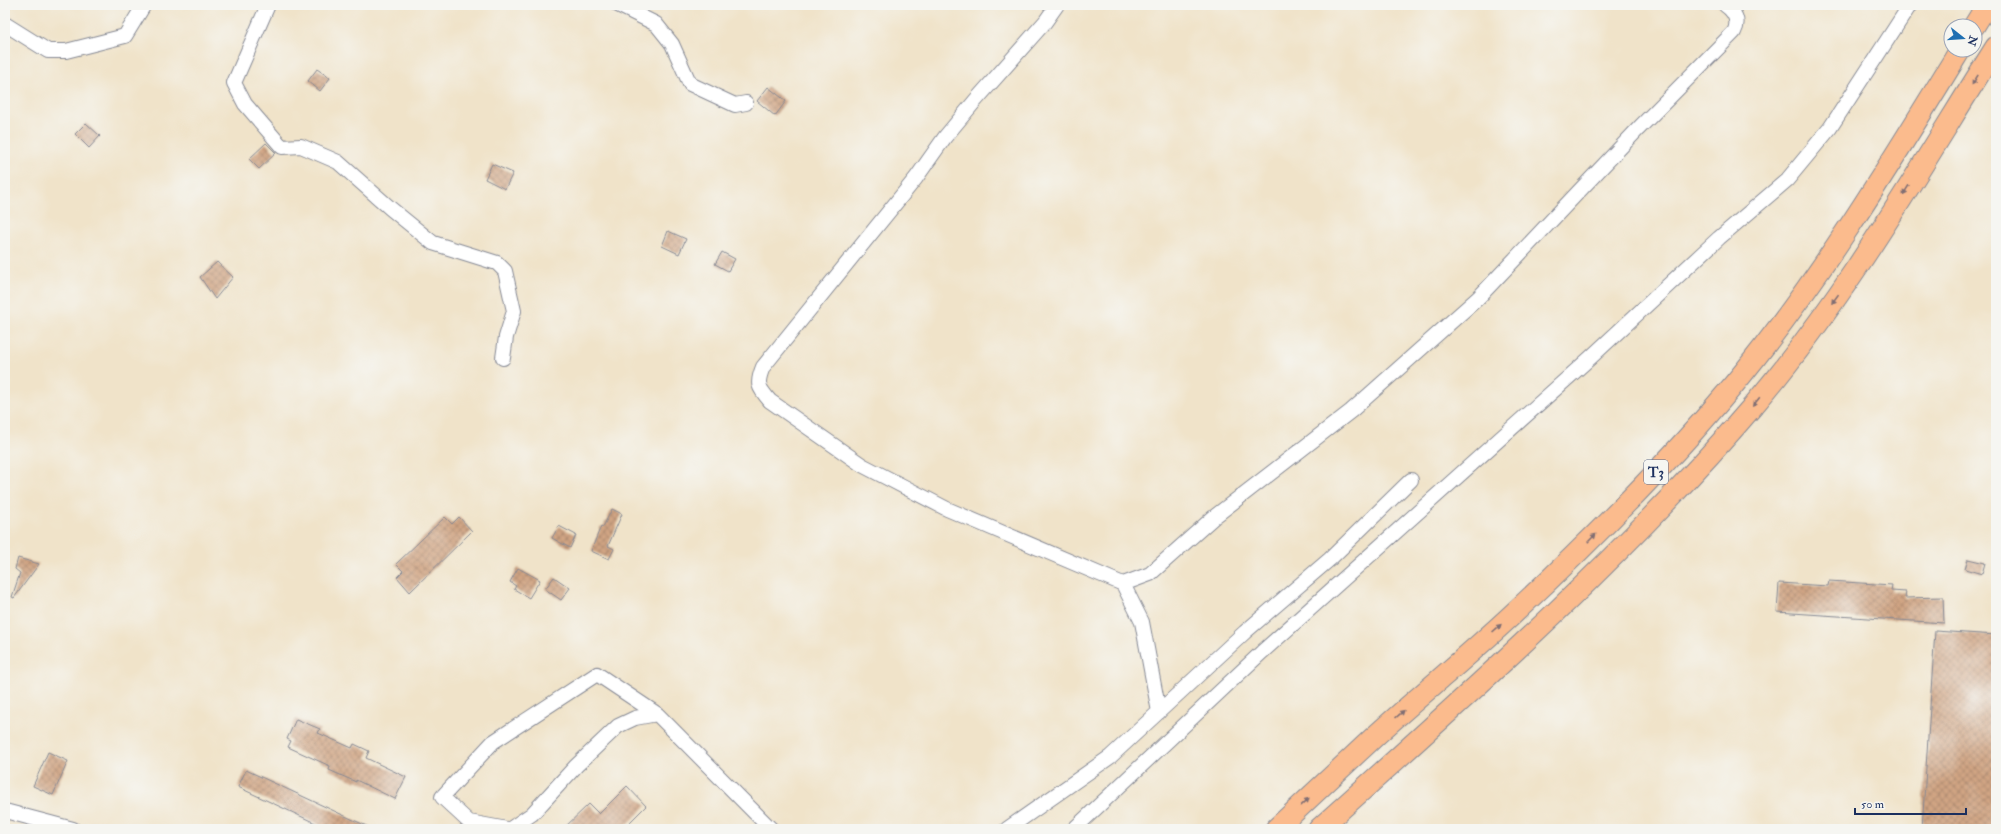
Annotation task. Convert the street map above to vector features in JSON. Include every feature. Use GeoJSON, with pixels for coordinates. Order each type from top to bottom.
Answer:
{"type":"FeatureCollection","features":[{"type":"Feature","properties":{"kind":"highway"},"geometry":{"type":"LineString","coordinates":[[1979,18],[1987,5]]}},
{"type":"Feature","properties":{"kind":"highway","name":"T3"},"geometry":{"type":"LineString","coordinates":[[1319,829],[1575,594],[1686,481],[1754,405],[1849,280],[1996,47]]}},
{"type":"Feature","properties":{"kind":"highway","name":"T3"},"geometry":{"type":"LineString","coordinates":[[1276,829],[1371,740],[1512,615],[1568,562],[1675,452],[1726,394],[1776,331],[1819,272],[1874,191],[1955,58]]}},
{"type":"Feature","properties":{"kind":"street"},"geometry":{"type":"LineString","coordinates":[[5,24],[48,51],[66,51],[125,36],[144,5]]}},
{"type":"Feature","properties":{"kind":"street"},"geometry":{"type":"LineString","coordinates":[[268,5],[234,83],[245,104],[282,147],[301,146],[338,162],[390,208],[433,243],[496,263],[505,271],[514,311],[506,337],[503,358]]}},
{"type":"Feature","properties":{"kind":"street"},"geometry":{"type":"LineString","coordinates":[[618,5],[656,24],[672,44],[690,84],[735,105],[746,103]]}},
{"type":"Feature","properties":{"kind":"street"},"geometry":{"type":"LineString","coordinates":[[1056,5],[1045,22],[946,137],[916,178],[763,367],[758,380],[760,390],[770,401],[862,465],[947,509],[1123,584],[1142,622],[1159,712]]}},
{"type":"Feature","properties":{"kind":"street"},"geometry":{"type":"LineString","coordinates":[[1123,584],[1150,574],[1214,517],[1351,411],[1478,298],[1638,129],[1734,32],[1738,24],[1737,17],[1725,5]]}},
{"type":"Feature","properties":{"kind":"street"},"geometry":{"type":"LineString","coordinates":[[1074,829],[1274,641],[1590,358],[1719,238],[1787,180],[1830,128],[1910,5]]}},
{"type":"Feature","properties":{"kind":"street"},"geometry":{"type":"LineString","coordinates":[[1007,829],[1110,757],[1245,632],[1330,559],[1411,480]]}},
{"type":"Feature","properties":{"kind":"street"},"geometry":{"type":"LineString","coordinates":[[657,714],[635,718],[618,726],[576,766],[532,814],[508,829],[469,822],[442,798],[493,742],[597,674],[657,714],[771,829]]}},
{"type":"Feature","properties":{"kind":"street"},"geometry":{"type":"LineString","coordinates":[[5,811],[73,829]]}},
{"type":"Feature","properties":{"kind":"building"},"geometry":{"type":"Polygon","coordinates":[[[317,69],[330,78],[320,91],[308,81],[317,69]]]}},
{"type":"Feature","properties":{"kind":"building"},"geometry":{"type":"Polygon","coordinates":[[[768,87],[786,101],[775,116],[757,101],[768,87]]]}},
{"type":"Feature","properties":{"kind":"building"},"geometry":{"type":"Polygon","coordinates":[[[86,123],[100,136],[89,148],[75,134],[86,123]]]}},
{"type":"Feature","properties":{"kind":"building"},"geometry":{"type":"Polygon","coordinates":[[[266,143],[276,153],[259,169],[249,159],[266,143]]]}},
{"type":"Feature","properties":{"kind":"building"},"geometry":{"type":"Polygon","coordinates":[[[492,164],[513,173],[505,189],[485,179],[492,164]]]}},
{"type":"Feature","properties":{"kind":"building"},"geometry":{"type":"Polygon","coordinates":[[[668,231],[686,239],[679,254],[662,246],[668,231]]]}},
{"type":"Feature","properties":{"kind":"building"},"geometry":{"type":"Polygon","coordinates":[[[722,252],[735,259],[728,271],[715,264],[722,252]]]}},
{"type":"Feature","properties":{"kind":"building"},"geometry":{"type":"Polygon","coordinates":[[[217,262],[233,277],[215,299],[200,277],[217,262]]]}},
{"type":"Feature","properties":{"kind":"building"},"geometry":{"type":"Polygon","coordinates":[[[612,509],[622,514],[608,546],[614,549],[609,559],[591,551],[601,526],[603,527],[612,509]]]}},
{"type":"Feature","properties":{"kind":"building"},"geometry":{"type":"Polygon","coordinates":[[[445,517],[452,524],[459,517],[472,531],[410,592],[397,577],[403,571],[396,564],[445,517]]]}},
{"type":"Feature","properties":{"kind":"building"},"geometry":{"type":"Polygon","coordinates":[[[559,526],[576,535],[570,548],[552,538],[559,526]]]}},
{"type":"Feature","properties":{"kind":"building"},"geometry":{"type":"Polygon","coordinates":[[[18,558],[39,564],[14,598],[12,597],[20,573],[15,569],[18,558]]]}},
{"type":"Feature","properties":{"kind":"building"},"geometry":{"type":"Polygon","coordinates":[[[1968,559],[1985,563],[1982,574],[1965,569],[1968,559]]]}},
{"type":"Feature","properties":{"kind":"building"},"geometry":{"type":"Polygon","coordinates":[[[518,568],[540,580],[529,598],[514,589],[516,586],[510,582],[518,568]]]}},
{"type":"Feature","properties":{"kind":"building"},"geometry":{"type":"Polygon","coordinates":[[[554,577],[570,588],[561,600],[545,589],[554,577]]]}},
{"type":"Feature","properties":{"kind":"building"},"geometry":{"type":"Polygon","coordinates":[[[1829,581],[1892,585],[1891,591],[1906,592],[1905,598],[1943,597],[1944,623],[1777,612],[1779,583],[1828,586],[1829,581]]]}},
{"type":"Feature","properties":{"kind":"building"},"geometry":{"type":"Polygon","coordinates":[[[1935,631],[1996,635],[1996,829],[1922,829],[1935,631]]]}},
{"type":"Feature","properties":{"kind":"building"},"geometry":{"type":"Polygon","coordinates":[[[296,719],[320,729],[318,733],[352,748],[354,744],[369,751],[366,758],[406,777],[395,799],[356,780],[356,782],[329,770],[330,766],[288,747],[291,741],[287,739],[296,719]]]}},
{"type":"Feature","properties":{"kind":"building"},"geometry":{"type":"Polygon","coordinates":[[[48,752],[68,761],[53,795],[33,786],[48,752]]]}},
{"type":"Feature","properties":{"kind":"building"},"geometry":{"type":"Polygon","coordinates":[[[246,770],[373,829],[328,829],[238,787],[246,770]]]}},
{"type":"Feature","properties":{"kind":"building"},"geometry":{"type":"Polygon","coordinates":[[[627,786],[646,806],[623,829],[563,829],[589,804],[599,814],[627,786]]]}}]}
